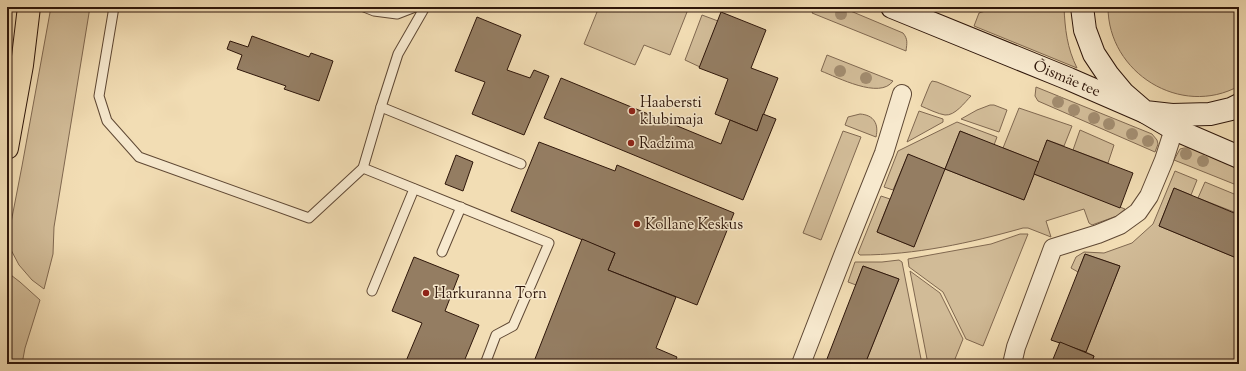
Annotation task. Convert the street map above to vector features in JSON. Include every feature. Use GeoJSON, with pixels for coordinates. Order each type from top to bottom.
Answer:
{"type":"FeatureCollection","features":[{"type":"Feature","properties":{"kind":"main road"},"geometry":{"type":"LineString","coordinates":[[7,148],[22,65],[29,7]]}},
{"type":"Feature","properties":{"kind":"main road","name":"Õismäe tee"},"geometry":{"type":"LineString","coordinates":[[892,7],[964,35],[1145,112],[1172,116],[1182,122],[1239,106]]}},
{"type":"Feature","properties":{"kind":"main road"},"geometry":{"type":"LineString","coordinates":[[1082,7],[1085,30],[1094,54],[1108,76],[1122,93],[1145,112]]}},
{"type":"Feature","properties":{"kind":"main road"},"geometry":{"type":"LineString","coordinates":[[1182,122],[1239,157]]}},
{"type":"Feature","properties":{"kind":"street"},"geometry":{"type":"LineString","coordinates":[[802,364],[844,253],[884,154],[902,94]]}},
{"type":"Feature","properties":{"kind":"street"},"geometry":{"type":"LineString","coordinates":[[1012,364],[1016,348],[1053,248],[1098,234],[1120,225],[1138,212],[1149,196],[1182,122]]}},
{"type":"Feature","properties":{"kind":"lane"},"geometry":{"type":"LineString","coordinates":[[114,7],[99,96],[107,121],[139,157],[309,218],[364,168],[398,54],[425,7]]}},
{"type":"Feature","properties":{"kind":"lane"},"geometry":{"type":"LineString","coordinates":[[364,7],[374,11],[396,14],[415,7]]}},
{"type":"Feature","properties":{"kind":"lane"},"geometry":{"type":"LineString","coordinates":[[381,107],[521,164]]}},
{"type":"Feature","properties":{"kind":"lane"},"geometry":{"type":"LineString","coordinates":[[364,168],[549,243],[513,326],[496,335],[485,364]]}},
{"type":"Feature","properties":{"kind":"lane"},"geometry":{"type":"LineString","coordinates":[[372,291],[414,188]]}},
{"type":"Feature","properties":{"kind":"lane"},"geometry":{"type":"LineString","coordinates":[[442,252],[461,207]]}},
{"type":"Feature","properties":{"kind":"shaded area"},"geometry":{"type":"Polygon","coordinates":[[[51,7],[90,7],[54,227],[53,254],[44,289],[32,280],[19,265],[10,248],[9,233],[51,7]]]}},
{"type":"Feature","properties":{"kind":"shaded area"},"geometry":{"type":"Polygon","coordinates":[[[599,7],[689,7],[670,55],[644,45],[635,65],[584,44],[599,7]]]}},
{"type":"Feature","properties":{"kind":"shaded area"},"geometry":{"type":"Polygon","coordinates":[[[815,7],[841,7],[903,33],[907,41],[906,51],[812,13],[815,7]]]}},
{"type":"Feature","properties":{"kind":"shaded area"},"geometry":{"type":"Polygon","coordinates":[[[998,7],[1064,7],[1067,38],[1077,68],[974,26],[979,13],[998,7]]]}},
{"type":"Feature","properties":{"kind":"shaded area"},"geometry":{"type":"Polygon","coordinates":[[[1108,7],[1239,7],[1239,86],[1217,94],[1194,96],[1172,92],[1152,83],[1134,69],[1120,52],[1111,31],[1108,7]]]}},
{"type":"Feature","properties":{"kind":"shaded area"},"geometry":{"type":"Polygon","coordinates":[[[702,15],[718,21],[700,67],[685,60],[702,15]]]}},
{"type":"Feature","properties":{"kind":"shaded area"},"geometry":{"type":"Polygon","coordinates":[[[827,55],[893,81],[887,86],[879,88],[869,88],[847,82],[821,71],[827,55]]]}},
{"type":"Feature","properties":{"kind":"shaded area"},"geometry":{"type":"Polygon","coordinates":[[[932,81],[971,96],[960,108],[949,115],[936,113],[921,106],[932,81]]]}},
{"type":"Feature","properties":{"kind":"shaded area"},"geometry":{"type":"Polygon","coordinates":[[[1036,87],[1152,134],[1157,140],[1158,144],[1155,152],[1038,101],[1035,96],[1036,87]]]}},
{"type":"Feature","properties":{"kind":"shaded area"},"geometry":{"type":"Polygon","coordinates":[[[990,105],[1007,110],[999,132],[961,119],[977,110],[990,105]]]}},
{"type":"Feature","properties":{"kind":"shaded area"},"geometry":{"type":"Polygon","coordinates":[[[1019,108],[1072,126],[1064,146],[1047,140],[1039,162],[1003,148],[1019,108]]]}},
{"type":"Feature","properties":{"kind":"shaded area"},"geometry":{"type":"Polygon","coordinates":[[[919,111],[943,119],[943,122],[907,142],[919,111]]]}},
{"type":"Feature","properties":{"kind":"shaded area"},"geometry":{"type":"Polygon","coordinates":[[[860,114],[872,118],[877,128],[876,137],[845,125],[848,117],[860,114]]]}},
{"type":"Feature","properties":{"kind":"shaded area"},"geometry":{"type":"Polygon","coordinates":[[[957,122],[997,137],[994,145],[960,131],[945,169],[1024,200],[1034,174],[1125,209],[1117,216],[1092,225],[1089,223],[1084,209],[1046,221],[1051,237],[1028,228],[1023,228],[983,239],[942,247],[901,253],[860,255],[858,253],[881,196],[890,199],[877,232],[914,247],[908,155],[893,190],[884,187],[898,151],[957,122]]]}},
{"type":"Feature","properties":{"kind":"shaded area"},"geometry":{"type":"Polygon","coordinates":[[[1080,130],[1114,145],[1108,163],[1073,150],[1080,130]]]}},
{"type":"Feature","properties":{"kind":"shaded area"},"geometry":{"type":"Polygon","coordinates":[[[843,131],[861,137],[821,240],[803,233],[843,131]]]}},
{"type":"Feature","properties":{"kind":"shaded area"},"geometry":{"type":"Polygon","coordinates":[[[1190,148],[1239,169],[1239,186],[1174,160],[1180,149],[1190,148]]]}},
{"type":"Feature","properties":{"kind":"shaded area"},"geometry":{"type":"Polygon","coordinates":[[[1175,171],[1197,180],[1191,195],[1174,188],[1159,226],[1239,259],[1239,364],[1091,364],[1094,356],[1086,352],[1120,266],[1085,254],[1078,272],[1071,268],[1076,257],[1084,252],[1104,253],[1132,243],[1153,224],[1175,171]]]}},
{"type":"Feature","properties":{"kind":"shaded area"},"geometry":{"type":"Polygon","coordinates":[[[1205,182],[1239,196],[1234,212],[1198,198],[1205,182]]]}},
{"type":"Feature","properties":{"kind":"shaded area"},"geometry":{"type":"Polygon","coordinates":[[[1020,234],[1028,234],[983,346],[966,339],[943,292],[909,267],[908,259],[991,244],[1020,234]]]}},
{"type":"Feature","properties":{"kind":"shaded area"},"geometry":{"type":"Polygon","coordinates":[[[899,260],[902,262],[922,364],[865,364],[899,279],[863,266],[856,285],[848,282],[855,262],[882,262],[899,260]]]}},
{"type":"Feature","properties":{"kind":"shaded area"},"geometry":{"type":"Polygon","coordinates":[[[910,271],[940,293],[963,339],[953,364],[928,364],[910,271]]]}},
{"type":"Feature","properties":{"kind":"shaded area"},"geometry":{"type":"Polygon","coordinates":[[[7,272],[40,300],[25,348],[22,364],[7,364],[7,272]]]}},
{"type":"Feature","properties":{"kind":"building"},"geometry":{"type":"Polygon","coordinates":[[[721,12],[766,30],[751,68],[778,78],[757,131],[715,114],[728,79],[699,68],[721,12]]]}},
{"type":"Feature","properties":{"kind":"building"},"geometry":{"type":"Polygon","coordinates":[[[477,17],[521,35],[507,70],[530,78],[534,70],[549,76],[524,135],[472,114],[485,82],[455,71],[477,17]]]}},
{"type":"Feature","properties":{"kind":"building"},"geometry":{"type":"Polygon","coordinates":[[[252,36],[309,57],[311,53],[333,61],[319,101],[284,89],[286,86],[237,69],[242,55],[227,49],[230,41],[248,47],[252,36]]]}},
{"type":"Feature","properties":{"kind":"building"},"geometry":{"type":"Polygon","coordinates":[[[561,78],[721,144],[730,120],[757,131],[763,114],[776,119],[743,200],[544,118],[561,78]]]}},
{"type":"Feature","properties":{"kind":"building"},"geometry":{"type":"Polygon","coordinates":[[[960,131],[1039,162],[1024,200],[945,169],[960,131]]]}},
{"type":"Feature","properties":{"kind":"building"},"geometry":{"type":"Polygon","coordinates":[[[1047,140],[1133,173],[1120,208],[1034,174],[1047,140]]]}},
{"type":"Feature","properties":{"kind":"building","name":"Kollane Keskus"},"geometry":{"type":"Polygon","coordinates":[[[539,142],[615,171],[617,165],[734,213],[697,305],[608,270],[615,253],[511,211],[539,142]]]}},
{"type":"Feature","properties":{"kind":"building"},"geometry":{"type":"Polygon","coordinates":[[[908,154],[945,169],[914,247],[877,232],[908,154]]]}},
{"type":"Feature","properties":{"kind":"building"},"geometry":{"type":"Polygon","coordinates":[[[456,155],[473,162],[463,191],[445,184],[456,155]]]}},
{"type":"Feature","properties":{"kind":"building"},"geometry":{"type":"Polygon","coordinates":[[[1174,188],[1239,215],[1239,259],[1159,226],[1174,188]]]}},
{"type":"Feature","properties":{"kind":"building"},"geometry":{"type":"Polygon","coordinates":[[[582,239],[615,253],[608,270],[676,297],[656,348],[677,357],[674,364],[533,364],[582,239]]]}},
{"type":"Feature","properties":{"kind":"building"},"geometry":{"type":"Polygon","coordinates":[[[1085,254],[1120,266],[1086,352],[1051,340],[1085,254]]]}},
{"type":"Feature","properties":{"kind":"building","name":"Harkuranna Torn"},"geometry":{"type":"Polygon","coordinates":[[[414,257],[459,275],[445,311],[479,325],[463,364],[413,364],[406,361],[422,323],[392,311],[414,257]]]}},
{"type":"Feature","properties":{"kind":"building"},"geometry":{"type":"Polygon","coordinates":[[[863,266],[899,279],[865,364],[825,364],[863,266]]]}},
{"type":"Feature","properties":{"kind":"building"},"geometry":{"type":"Polygon","coordinates":[[[1060,342],[1094,356],[1091,364],[1051,364],[1060,342]]]}},
{"type":"Feature","properties":{"kind":"place","name":"Haabersti klubimaja"},"geometry":{"type":"Point","coordinates":[632,111]}},
{"type":"Feature","properties":{"kind":"place","name":"Radzima"},"geometry":{"type":"Point","coordinates":[631,143]}},
{"type":"Feature","properties":{"kind":"place","name":"Kollane Keskus"},"geometry":{"type":"Point","coordinates":[637,224]}},
{"type":"Feature","properties":{"kind":"place","name":"Harkuranna Torn"},"geometry":{"type":"Point","coordinates":[426,293]}}]}
